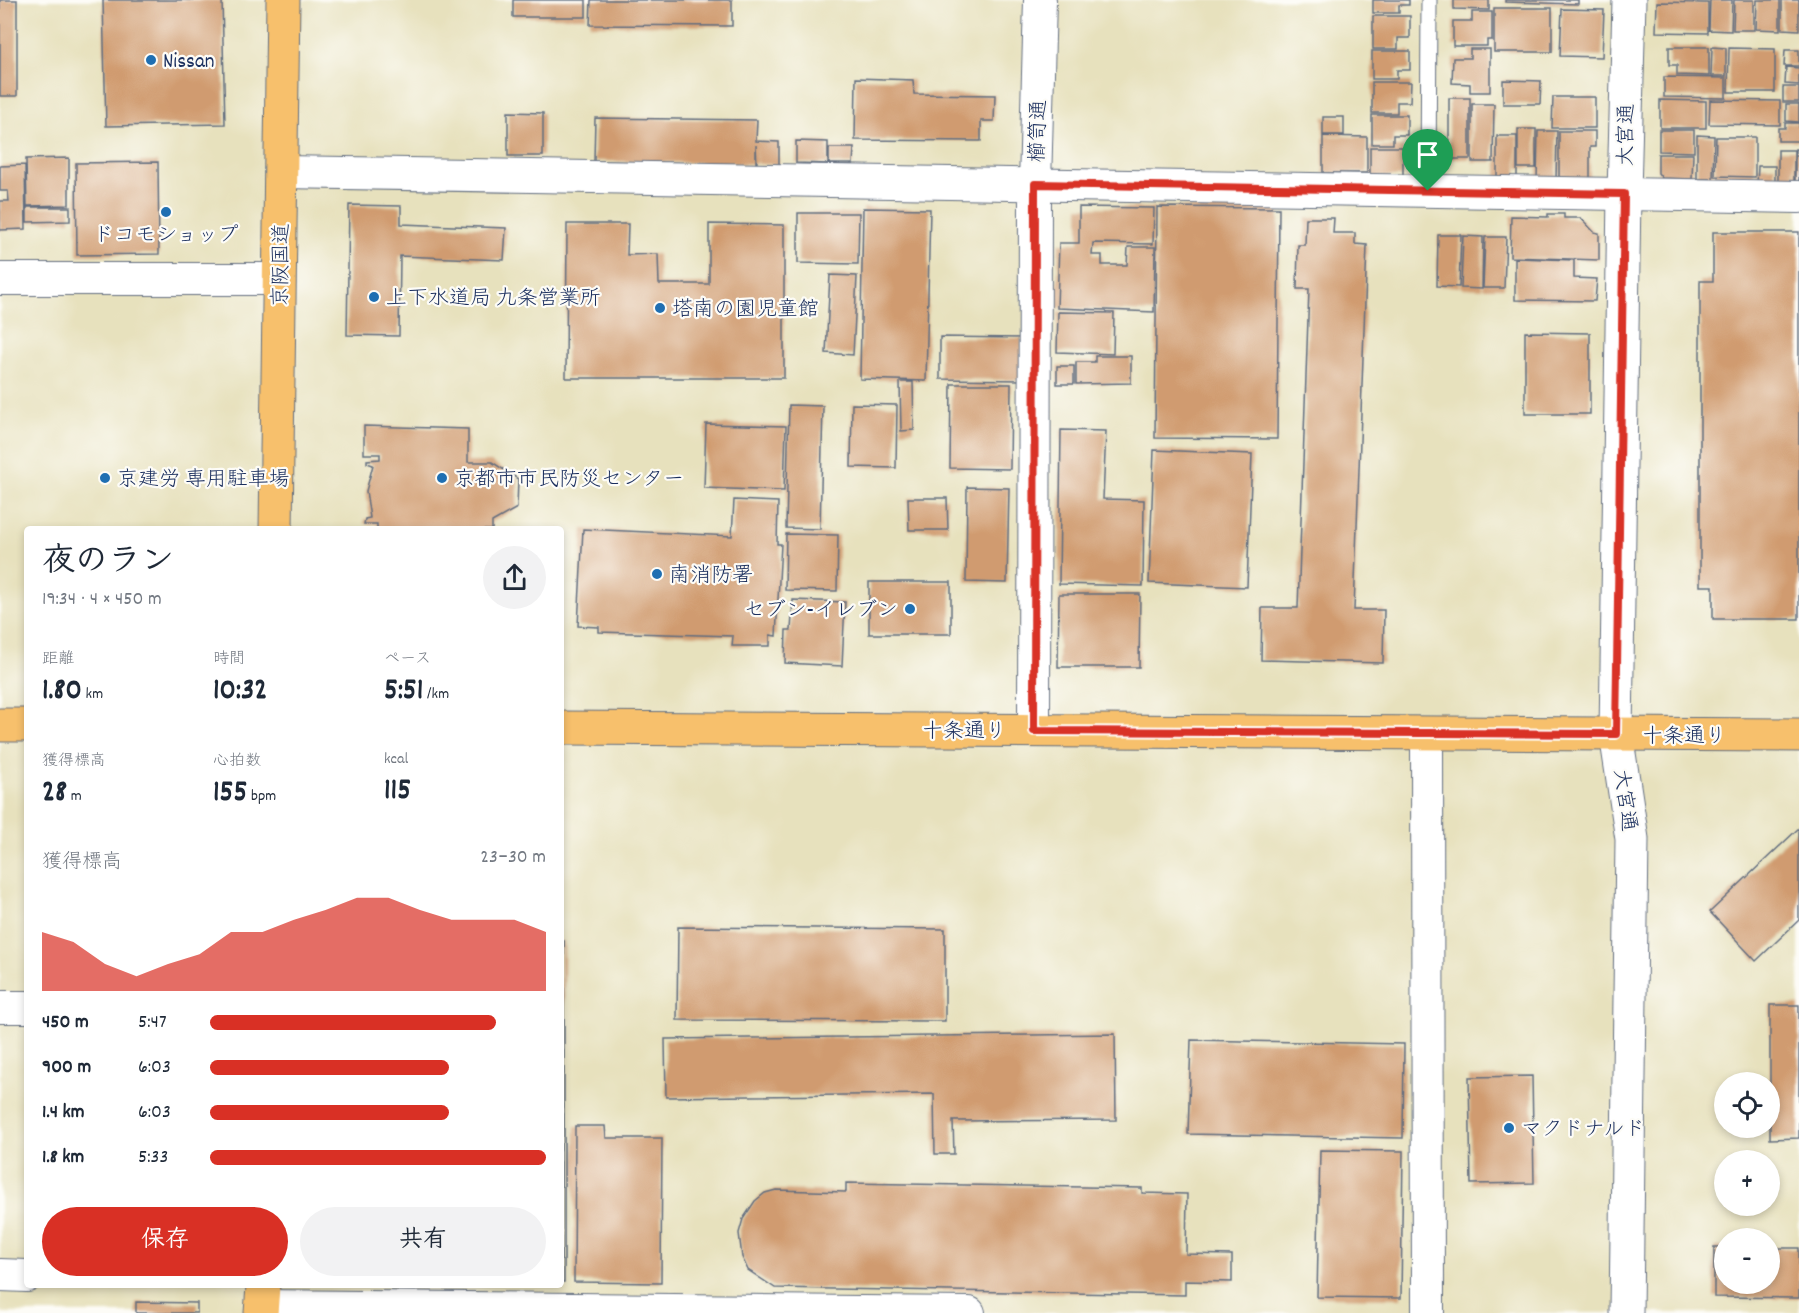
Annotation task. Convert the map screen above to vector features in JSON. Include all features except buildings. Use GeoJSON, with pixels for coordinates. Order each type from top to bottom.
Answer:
{"type":"FeatureCollection","features":[{"type":"Feature","properties":{"kind":"main road","name":"京阪国道"},"geometry":{"type":"LineString","coordinates":[[276,526],[283,0]]}},
{"type":"Feature","properties":{"kind":"main road"},"geometry":{"type":"LineString","coordinates":[[0,725],[24,725]]}},
{"type":"Feature","properties":{"kind":"main road","name":"十条通り"},"geometry":{"type":"LineString","coordinates":[[564,728],[1799,735]]}},
{"type":"Feature","properties":{"kind":"street","name":"櫛笥通"},"geometry":{"type":"LineString","coordinates":[[1034,731],[1035,184],[1040,0]]}},
{"type":"Feature","properties":{"kind":"street","name":"大宮通"},"geometry":{"type":"LineString","coordinates":[[1626,1313],[1632,839],[1616,734],[1629,0]]}},
{"type":"Feature","properties":{"kind":"street"},"geometry":{"type":"LineString","coordinates":[[282,172],[1799,197]]}},
{"type":"Feature","properties":{"kind":"street"},"geometry":{"type":"LineString","coordinates":[[0,279],[279,279]]}},
{"type":"Feature","properties":{"kind":"street"},"geometry":{"type":"LineString","coordinates":[[1427,733],[1428,1313]]}},
{"type":"Feature","properties":{"kind":"street"},"geometry":{"type":"LineString","coordinates":[[0,1007],[24,1007]]}},
{"type":"Feature","properties":{"kind":"street"},"geometry":{"type":"LineString","coordinates":[[0,1275],[24,1276]]}},
{"type":"Feature","properties":{"kind":"street"},"geometry":{"type":"LineString","coordinates":[[262,1302],[969,1313]]}},
{"type":"Feature","properties":{"kind":"lane"},"geometry":{"type":"LineString","coordinates":[[1428,191],[1429,0]]}},
{"type":"Feature","properties":{"kind":"place","name":"Nissan"},"geometry":{"type":"Point","coordinates":[151,60]}},
{"type":"Feature","properties":{"kind":"place","name":"ドコモショップ"},"geometry":{"type":"Point","coordinates":[166,212]}},
{"type":"Feature","properties":{"kind":"place","name":"上下水道局 九条営業所"},"geometry":{"type":"Point","coordinates":[374,297]}},
{"type":"Feature","properties":{"kind":"place","name":"塔南の園児童館"},"geometry":{"type":"Point","coordinates":[660,308]}},
{"type":"Feature","properties":{"kind":"place","name":"京建労 専用駐車場"},"geometry":{"type":"Point","coordinates":[105,478]}},
{"type":"Feature","properties":{"kind":"place","name":"京都市市民防災センター"},"geometry":{"type":"Point","coordinates":[442,478]}},
{"type":"Feature","properties":{"kind":"place","name":"南消防署"},"geometry":{"type":"Point","coordinates":[657,574]}},
{"type":"Feature","properties":{"kind":"place","name":"セブン-イレブン"},"geometry":{"type":"Point","coordinates":[910,609]}},
{"type":"Feature","properties":{"kind":"place","name":"マクドナルド"},"geometry":{"type":"Point","coordinates":[1509,1128]}},
{"type":"Feature","properties":{"kind":"route"},"geometry":{"type":"LineString","coordinates":[[1035,184],[1428,191],[1624,194],[1616,734],[1034,731],[1035,184]]}}]}
